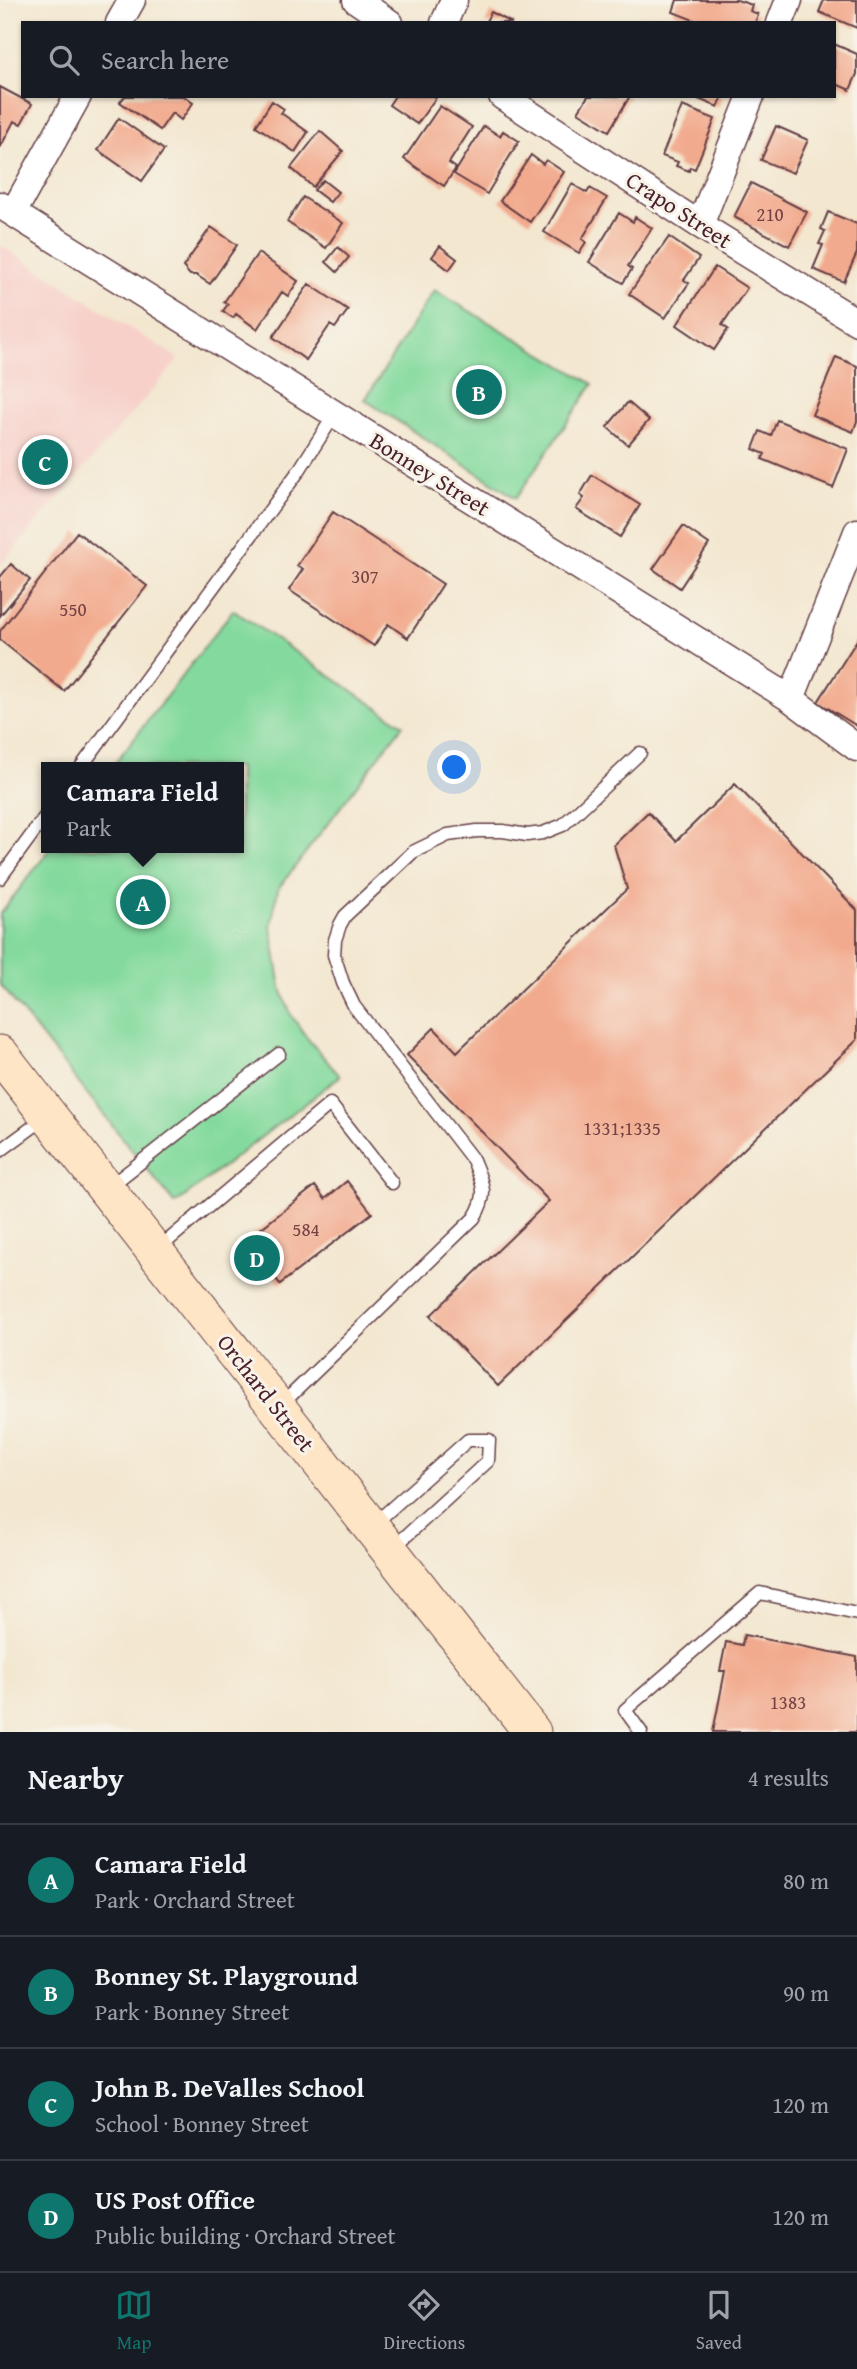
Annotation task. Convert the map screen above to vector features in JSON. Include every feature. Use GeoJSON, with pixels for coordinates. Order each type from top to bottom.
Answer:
{"type":"FeatureCollection","features":[{"type":"Feature","properties":{"kind":"street"},"geometry":{"type":"LineString","coordinates":[[120,21],[132,0]]}},
{"type":"Feature","properties":{"kind":"street"},"geometry":{"type":"LineString","coordinates":[[355,0],[387,21]]}},
{"type":"Feature","properties":{"kind":"street"},"geometry":{"type":"LineString","coordinates":[[445,21],[454,0]]}},
{"type":"Feature","properties":{"kind":"street"},"geometry":{"type":"LineString","coordinates":[[781,21],[789,0]]}},
{"type":"Feature","properties":{"kind":"street"},"geometry":{"type":"LineString","coordinates":[[6,209],[77,98]]}},
{"type":"Feature","properties":{"kind":"street","name":"Crapo Street"},"geometry":{"type":"LineString","coordinates":[[505,98],[700,225],[857,322]]}},
{"type":"Feature","properties":{"kind":"street"},"geometry":{"type":"LineString","coordinates":[[700,225],[750,98]]}},
{"type":"Feature","properties":{"kind":"street","name":"Bonney Street"},"geometry":{"type":"LineString","coordinates":[[6,209],[791,699],[857,748]]}},
{"type":"Feature","properties":{"kind":"street"},"geometry":{"type":"LineString","coordinates":[[791,699],[857,533]]}},
{"type":"Feature","properties":{"kind":"street","name":"Orchard Street"},"geometry":{"type":"LineString","coordinates":[[0,1054],[532,1732]]}},
{"type":"Feature","properties":{"kind":"lane"},"geometry":{"type":"LineString","coordinates":[[85,762],[298,472],[335,414]]}},
{"type":"Feature","properties":{"kind":"lane"},"geometry":{"type":"LineString","coordinates":[[278,1408],[474,1218],[484,1200],[482,1180],[473,1160],[355,1006],[343,982],[334,955],[335,940],[345,916],[413,852],[448,835],[477,831],[527,835],[543,833],[563,825],[640,753]]}},
{"type":"Feature","properties":{"kind":"lane"},"geometry":{"type":"LineString","coordinates":[[0,878],[41,822]]}},
{"type":"Feature","properties":{"kind":"lane"},"geometry":{"type":"LineString","coordinates":[[106,1189],[279,1054]]}},
{"type":"Feature","properties":{"kind":"lane"},"geometry":{"type":"LineString","coordinates":[[155,1251],[330,1104],[392,1182]]}},
{"type":"Feature","properties":{"kind":"lane"},"geometry":{"type":"LineString","coordinates":[[0,1151],[48,1115]]}},
{"type":"Feature","properties":{"kind":"lane"},"geometry":{"type":"LineString","coordinates":[[468,1440],[489,1440],[488,1461],[381,1538],[468,1440]]}},
{"type":"Feature","properties":{"kind":"lane"},"geometry":{"type":"LineString","coordinates":[[641,1732],[625,1710],[760,1593],[857,1615]]}},
{"type":"Feature","properties":{"kind":"shaded area"},"geometry":{"type":"Polygon","coordinates":[[[0,245],[179,359],[0,565],[0,245]]]}},
{"type":"Feature","properties":{"kind":"green space"},"geometry":{"type":"Polygon","coordinates":[[[434,290],[593,384],[516,498],[365,400],[434,290]]]}},
{"type":"Feature","properties":{"kind":"green space"},"geometry":{"type":"Polygon","coordinates":[[[233,610],[403,725],[278,889],[271,926],[281,989],[291,1015],[340,1076],[175,1204],[0,984],[0,914],[47,853],[244,853],[244,762],[116,762],[233,610]]]}},
{"type":"Feature","properties":{"kind":"building"},"geometry":{"type":"Polygon","coordinates":[[[677,0],[737,0],[752,5],[750,11],[758,14],[756,21],[696,21],[673,12],[677,0]]]}},
{"type":"Feature","properties":{"kind":"building"},"geometry":{"type":"Polygon","coordinates":[[[824,0],[857,0],[857,28],[819,12],[824,0]]]}},
{"type":"Feature","properties":{"kind":"building"},"geometry":{"type":"Polygon","coordinates":[[[491,12],[508,21],[486,21],[491,12]]]}},
{"type":"Feature","properties":{"kind":"building"},"geometry":{"type":"Polygon","coordinates":[[[836,45],[857,54],[857,74],[850,90],[836,84],[836,45]]]}},
{"type":"Feature","properties":{"kind":"building"},"geometry":{"type":"Polygon","coordinates":[[[0,87],[32,104],[21,124],[14,121],[0,148],[0,87]]]}},
{"type":"Feature","properties":{"kind":"building"},"geometry":{"type":"Polygon","coordinates":[[[123,98],[187,98],[193,103],[181,120],[172,113],[160,130],[120,102],[123,98]]]}},
{"type":"Feature","properties":{"kind":"building"},"geometry":{"type":"Polygon","coordinates":[[[394,98],[436,98],[417,124],[389,105],[394,98]]]}},
{"type":"Feature","properties":{"kind":"building"},"geometry":{"type":"Polygon","coordinates":[[[587,98],[629,98],[609,131],[578,112],[587,98]]]}},
{"type":"Feature","properties":{"kind":"building"},"geometry":{"type":"Polygon","coordinates":[[[696,98],[722,98],[718,107],[696,98]]]}},
{"type":"Feature","properties":{"kind":"building"},"geometry":{"type":"Polygon","coordinates":[[[272,101],[284,109],[281,113],[308,132],[295,152],[256,126],[272,101]]]}},
{"type":"Feature","properties":{"kind":"building"},"geometry":{"type":"Polygon","coordinates":[[[440,106],[472,127],[449,163],[456,168],[444,186],[404,159],[440,106]]]}},
{"type":"Feature","properties":{"kind":"building"},"geometry":{"type":"Polygon","coordinates":[[[682,106],[715,119],[695,169],[690,167],[689,171],[676,166],[678,162],[662,156],[682,106]]]}},
{"type":"Feature","properties":{"kind":"building"},"geometry":{"type":"Polygon","coordinates":[[[119,118],[164,150],[142,181],[98,150],[119,118]]]}},
{"type":"Feature","properties":{"kind":"building"},"geometry":{"type":"Polygon","coordinates":[[[484,126],[500,136],[503,131],[519,141],[487,194],[454,174],[484,126]]]}},
{"type":"Feature","properties":{"kind":"building"},"geometry":{"type":"Polygon","coordinates":[[[776,126],[808,140],[793,173],[761,160],[776,126]]]}},
{"type":"Feature","properties":{"kind":"building"},"geometry":{"type":"Polygon","coordinates":[[[320,131],[343,151],[313,187],[291,168],[320,131]]]}},
{"type":"Feature","properties":{"kind":"building"},"geometry":{"type":"Polygon","coordinates":[[[531,155],[543,164],[546,160],[564,172],[530,222],[500,201],[531,155]]]}},
{"type":"Feature","properties":{"kind":"building"},"geometry":{"type":"Polygon","coordinates":[[[323,180],[338,192],[330,202],[314,190],[323,180]]]}},
{"type":"Feature","properties":{"kind":"building"},"geometry":{"type":"Polygon","coordinates":[[[751,183],[807,212],[789,246],[734,217],[751,183]]]}},
{"type":"Feature","properties":{"kind":"building"},"geometry":{"type":"Polygon","coordinates":[[[572,184],[587,193],[590,188],[607,198],[582,239],[586,242],[579,253],[544,232],[572,184]]]}},
{"type":"Feature","properties":{"kind":"building"},"geometry":{"type":"Polygon","coordinates":[[[303,197],[343,223],[326,248],[287,222],[303,197]]]}},
{"type":"Feature","properties":{"kind":"building"},"geometry":{"type":"Polygon","coordinates":[[[828,212],[857,224],[857,253],[844,282],[813,269],[823,245],[819,244],[825,231],[821,229],[828,212]]]}},
{"type":"Feature","properties":{"kind":"building"},"geometry":{"type":"Polygon","coordinates":[[[619,213],[633,222],[635,217],[652,228],[628,266],[632,269],[623,283],[589,262],[619,213]]]}},
{"type":"Feature","properties":{"kind":"building"},"geometry":{"type":"Polygon","coordinates":[[[211,227],[237,245],[210,284],[196,275],[190,275],[183,267],[211,227]]]}},
{"type":"Feature","properties":{"kind":"building"},"geometry":{"type":"Polygon","coordinates":[[[669,237],[699,258],[684,280],[689,283],[665,318],[629,294],[669,237]]]}},
{"type":"Feature","properties":{"kind":"building"},"geometry":{"type":"Polygon","coordinates":[[[440,246],[457,259],[449,270],[432,257],[440,246]]]}},
{"type":"Feature","properties":{"kind":"building"},"geometry":{"type":"Polygon","coordinates":[[[338,247],[349,257],[337,272],[326,262],[338,247]]]}},
{"type":"Feature","properties":{"kind":"building"},"geometry":{"type":"Polygon","coordinates":[[[258,253],[298,281],[288,296],[282,292],[257,329],[236,314],[233,318],[223,311],[228,304],[224,302],[258,253]]]}},
{"type":"Feature","properties":{"kind":"building"},"geometry":{"type":"Polygon","coordinates":[[[715,267],[747,288],[722,325],[728,329],[714,350],[677,325],[715,267]]]}},
{"type":"Feature","properties":{"kind":"building"},"geometry":{"type":"Polygon","coordinates":[[[309,284],[348,310],[335,328],[330,325],[306,360],[273,337],[309,284]]]}},
{"type":"Feature","properties":{"kind":"building"},"geometry":{"type":"Polygon","coordinates":[[[836,357],[857,366],[857,421],[853,432],[812,415],[836,357]]]}},
{"type":"Feature","properties":{"kind":"building"},"geometry":{"type":"Polygon","coordinates":[[[628,402],[649,420],[628,445],[607,427],[628,402]]]}},
{"type":"Feature","properties":{"kind":"building"},"geometry":{"type":"Polygon","coordinates":[[[777,420],[848,449],[833,488],[762,459],[765,454],[753,449],[760,431],[771,436],[777,420]]]}},
{"type":"Feature","properties":{"kind":"building"},"geometry":{"type":"Polygon","coordinates":[[[592,475],[640,505],[620,537],[576,509],[584,498],[580,495],[592,475]]]}},
{"type":"Feature","properties":{"kind":"building"},"geometry":{"type":"Polygon","coordinates":[[[333,512],[443,584],[408,638],[388,624],[374,646],[289,590],[303,569],[297,566],[333,512]]]}},
{"type":"Feature","properties":{"kind":"building"},"geometry":{"type":"Polygon","coordinates":[[[683,526],[709,544],[680,588],[653,569],[683,526]]]}},
{"type":"Feature","properties":{"kind":"building"},"geometry":{"type":"Polygon","coordinates":[[[77,532],[147,586],[64,691],[0,640],[0,631],[77,532]]]}},
{"type":"Feature","properties":{"kind":"building"},"geometry":{"type":"Polygon","coordinates":[[[11,564],[30,580],[0,616],[0,577],[11,564]]]}},
{"type":"Feature","properties":{"kind":"building"},"geometry":{"type":"Polygon","coordinates":[[[857,640],[857,726],[818,702],[857,640]]]}},
{"type":"Feature","properties":{"kind":"building"},"geometry":{"type":"Polygon","coordinates":[[[735,784],[857,910],[857,1040],[498,1386],[430,1316],[549,1201],[407,1055],[434,1028],[457,1052],[627,889],[614,845],[648,812],[676,841],[735,784]]]}},
{"type":"Feature","properties":{"kind":"building"},"geometry":{"type":"Polygon","coordinates":[[[347,1181],[372,1213],[280,1284],[263,1262],[257,1266],[240,1245],[315,1186],[325,1199],[347,1181]]]}},
{"type":"Feature","properties":{"kind":"building"},"geometry":{"type":"Polygon","coordinates":[[[744,1635],[857,1657],[857,1732],[713,1732],[725,1671],[720,1671],[726,1642],[742,1645],[744,1635]]]}},
{"type":"Feature","properties":{"kind":"place","name":"Bonney St. Playground"},"geometry":{"type":"Point","coordinates":[479,392]}},
{"type":"Feature","properties":{"kind":"place","name":"John B. DeValles School"},"geometry":{"type":"Point","coordinates":[45,462]}},
{"type":"Feature","properties":{"kind":"place","name":"Camara Field"},"geometry":{"type":"Point","coordinates":[143,902]}},
{"type":"Feature","properties":{"kind":"place","name":"US Post Office"},"geometry":{"type":"Point","coordinates":[257,1258]}}]}
